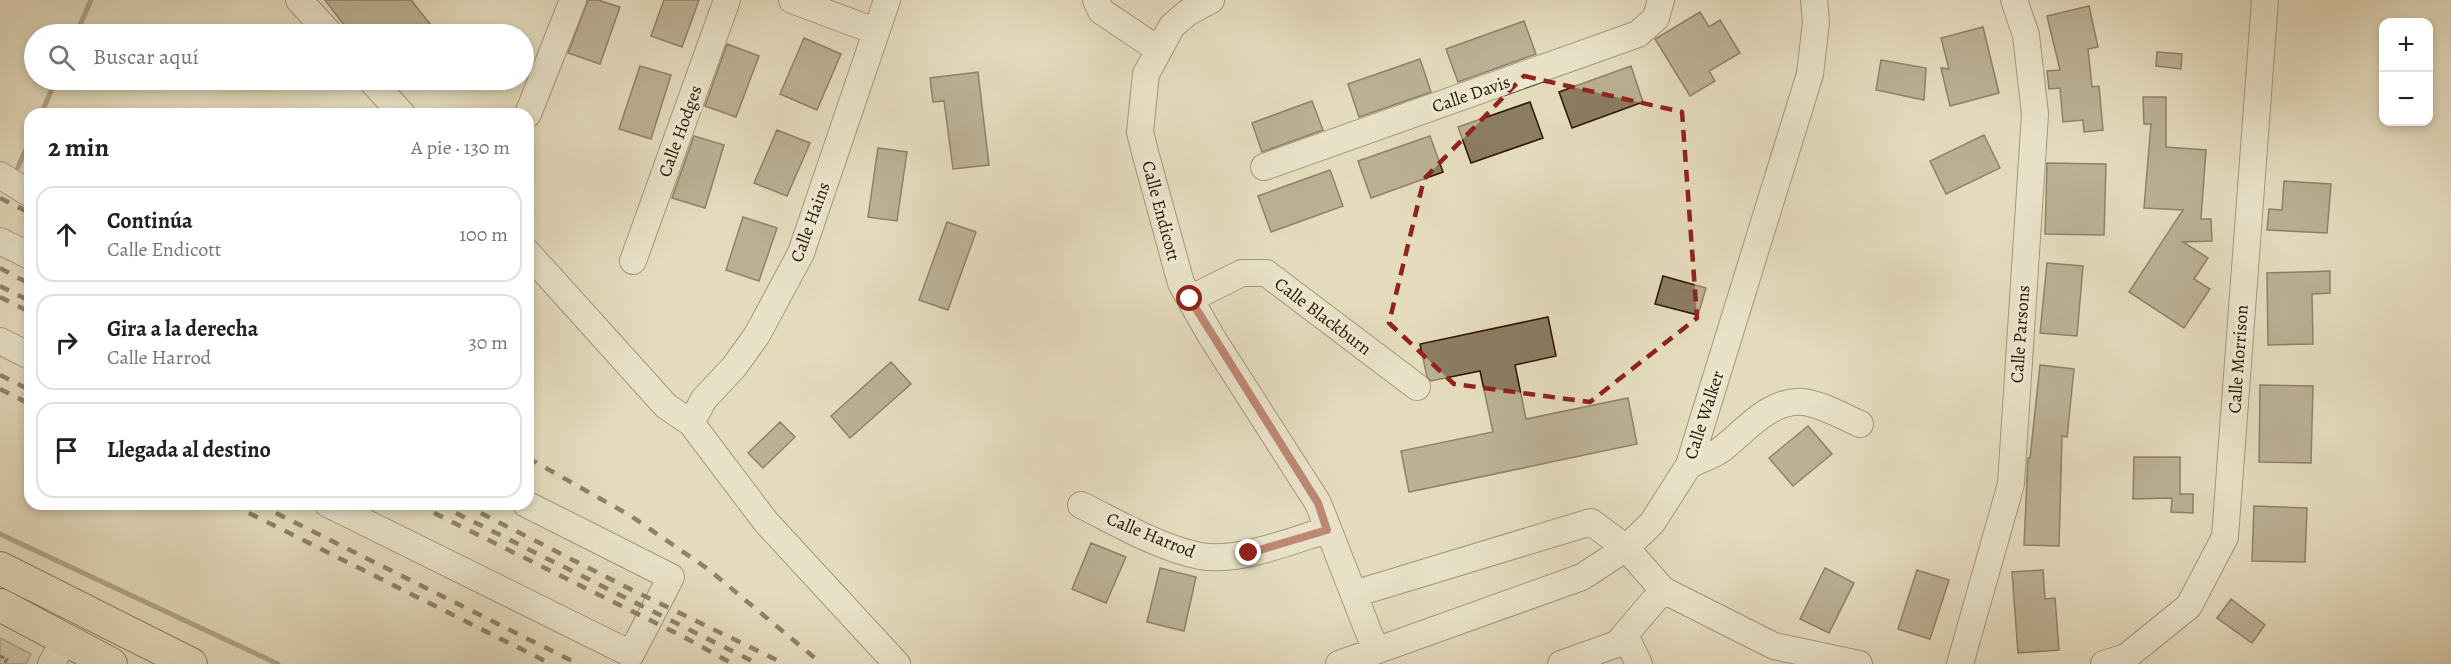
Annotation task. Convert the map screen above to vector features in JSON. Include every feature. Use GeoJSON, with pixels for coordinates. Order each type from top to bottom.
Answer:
{"type":"FeatureCollection","features":[{"type":"Feature","properties":{"kind":"main road"},"geometry":{"type":"LineString","coordinates":[[0,568],[191,664]]}},
{"type":"Feature","properties":{"kind":"main road"},"geometry":{"type":"LineString","coordinates":[[0,605],[58,652],[111,664]]}},
{"type":"Feature","properties":{"kind":"street"},"geometry":{"type":"LineString","coordinates":[[299,0],[321,24]]}},
{"type":"Feature","properties":{"kind":"street"},"geometry":{"type":"LineString","coordinates":[[530,108],[573,0]]}},
{"type":"Feature","properties":{"kind":"street","name":"Calle Hodges"},"geometry":{"type":"LineString","coordinates":[[633,261],[727,0]]}},
{"type":"Feature","properties":{"kind":"street"},"geometry":{"type":"LineString","coordinates":[[792,0],[875,31]]}},
{"type":"Feature","properties":{"kind":"street","name":"Calle Hains"},"geometry":{"type":"LineString","coordinates":[[691,423],[704,399],[734,367],[757,335],[801,253],[887,0]]}},
{"type":"Feature","properties":{"kind":"street"},"geometry":{"type":"LineString","coordinates":[[1096,0],[1101,11],[1159,50]]}},
{"type":"Feature","properties":{"kind":"street","name":"Calle Endicott"},"geometry":{"type":"LineString","coordinates":[[1211,0],[1187,13],[1172,26],[1146,74],[1140,132],[1181,283],[1318,503],[1376,651]]}},
{"type":"Feature","properties":{"kind":"street","name":"Calle Davis"},"geometry":{"type":"LineString","coordinates":[[1264,167],[1638,34],[1656,18],[1662,0]]}},
{"type":"Feature","properties":{"kind":"street","name":"Calle Walker"},"geometry":{"type":"LineString","coordinates":[[1339,664],[1582,577],[1626,548],[1652,523],[1689,465],[1810,74],[1816,22],[1814,0]]}},
{"type":"Feature","properties":{"kind":"street","name":"Calle Parsons"},"geometry":{"type":"LineString","coordinates":[[1960,664],[2010,484],[2035,114],[2026,35],[2014,0]]}},
{"type":"Feature","properties":{"kind":"street","name":"Calle Morrison"},"geometry":{"type":"LineString","coordinates":[[2104,664],[2126,657],[2189,606],[2225,537],[2265,0]]}},
{"type":"Feature","properties":{"kind":"street"},"geometry":{"type":"LineString","coordinates":[[380,90],[397,108]]}},
{"type":"Feature","properties":{"kind":"street"},"geometry":{"type":"LineString","coordinates":[[0,175],[24,190]]}},
{"type":"Feature","properties":{"kind":"street"},"geometry":{"type":"LineString","coordinates":[[0,241],[24,253]]}},
{"type":"Feature","properties":{"kind":"street"},"geometry":{"type":"LineString","coordinates":[[534,260],[666,406],[691,423],[766,522],[897,664]]}},
{"type":"Feature","properties":{"kind":"street","name":"Calle Blackburn"},"geometry":{"type":"LineString","coordinates":[[1190,299],[1242,273],[1266,273],[1417,387]]}},
{"type":"Feature","properties":{"kind":"street"},"geometry":{"type":"LineString","coordinates":[[0,341],[24,353]]}},
{"type":"Feature","properties":{"kind":"street"},"geometry":{"type":"LineString","coordinates":[[1689,465],[1720,451],[1760,417],[1790,404],[1802,402],[1815,404],[1860,424]]}},
{"type":"Feature","properties":{"kind":"street","name":"Calle Harrod"},"geometry":{"type":"LineString","coordinates":[[1081,504],[1164,544],[1201,556],[1249,553],[1327,530]]}},
{"type":"Feature","properties":{"kind":"street"},"geometry":{"type":"LineString","coordinates":[[340,510],[631,654],[671,577],[534,508]]}},
{"type":"Feature","properties":{"kind":"street"},"geometry":{"type":"LineString","coordinates":[[1353,594],[1591,522],[1626,548],[1663,590],[1774,646],[1859,664]]}},
{"type":"Feature","properties":{"kind":"street"},"geometry":{"type":"LineString","coordinates":[[1561,664],[1617,645],[1663,590]]}},
{"type":"Feature","properties":{"kind":"street"},"geometry":{"type":"LineString","coordinates":[[1625,635],[1639,664]]}},
{"type":"Feature","properties":{"kind":"path"},"geometry":{"type":"LineString","coordinates":[[0,656],[7,659],[4,664]]}},
{"type":"Feature","properties":{"kind":"highlighted area"},"geometry":{"type":"Polygon","coordinates":[[[1524,76],[1682,112],[1697,318],[1590,402],[1454,384],[1389,323],[1424,179],[1524,76]]]}},
{"type":"Feature","properties":{"kind":"shaded area"},"geometry":{"type":"Polygon","coordinates":[[[0,638],[31,654],[26,664],[0,664],[0,638]]]}},
{"type":"Feature","properties":{"kind":"building"},"geometry":{"type":"Polygon","coordinates":[[[325,0],[411,0],[430,24],[343,24],[325,0]]]}},
{"type":"Feature","properties":{"kind":"building"},"geometry":{"type":"Polygon","coordinates":[[[588,0],[598,0],[620,7],[600,64],[568,53],[588,0]]]}},
{"type":"Feature","properties":{"kind":"building"},"geometry":{"type":"Polygon","coordinates":[[[664,0],[699,0],[682,47],[651,36],[664,0]]]}},
{"type":"Feature","properties":{"kind":"building"},"geometry":{"type":"Polygon","coordinates":[[[2089,6],[2098,47],[2088,49],[2092,87],[2099,86],[2103,130],[2084,132],[2083,120],[2063,122],[2060,88],[2049,89],[2047,71],[2060,70],[2047,16],[2089,6]]]}},
{"type":"Feature","properties":{"kind":"building"},"geometry":{"type":"Polygon","coordinates":[[[1700,12],[1709,27],[1720,20],[1740,53],[1709,71],[1715,81],[1690,96],[1655,39],[1700,12]]]}},
{"type":"Feature","properties":{"kind":"building"},"geometry":{"type":"Polygon","coordinates":[[[1524,21],[1536,54],[1458,82],[1446,49],[1524,21]]]}},
{"type":"Feature","properties":{"kind":"building"},"geometry":{"type":"Polygon","coordinates":[[[1983,27],[1999,93],[1950,106],[1941,68],[1949,69],[1941,38],[1983,27]]]}},
{"type":"Feature","properties":{"kind":"building"},"geometry":{"type":"Polygon","coordinates":[[[804,38],[841,54],[817,110],[780,94],[804,38]]]}},
{"type":"Feature","properties":{"kind":"building"},"geometry":{"type":"Polygon","coordinates":[[[727,44],[759,56],[736,117],[705,106],[727,44]]]}},
{"type":"Feature","properties":{"kind":"building"},"geometry":{"type":"Polygon","coordinates":[[[2157,52],[2182,54],[2181,69],[2156,66],[2157,52]]]}},
{"type":"Feature","properties":{"kind":"building"},"geometry":{"type":"Polygon","coordinates":[[[1420,59],[1431,92],[1359,117],[1348,84],[1420,59]]]}},
{"type":"Feature","properties":{"kind":"building"},"geometry":{"type":"Polygon","coordinates":[[[1881,60],[1926,68],[1924,100],[1876,90],[1881,60]]]}},
{"type":"Feature","properties":{"kind":"building"},"geometry":{"type":"Polygon","coordinates":[[[640,66],[671,75],[651,139],[619,129],[640,66]]]}},
{"type":"Feature","properties":{"kind":"building"},"geometry":{"type":"Polygon","coordinates":[[[1631,66],[1643,102],[1572,128],[1559,92],[1631,66]]]}},
{"type":"Feature","properties":{"kind":"building"},"geometry":{"type":"Polygon","coordinates":[[[978,72],[989,165],[953,169],[944,101],[933,102],[930,78],[978,72]]]}},
{"type":"Feature","properties":{"kind":"building"},"geometry":{"type":"Polygon","coordinates":[[[2143,97],[2166,97],[2166,147],[2206,150],[2201,219],[2211,219],[2212,241],[2183,242],[2208,258],[2194,279],[2210,289],[2184,328],[2129,292],[2183,210],[2144,208],[2151,124],[2144,124],[2143,97]]]}},
{"type":"Feature","properties":{"kind":"building"},"geometry":{"type":"Polygon","coordinates":[[[1312,101],[1323,130],[1262,152],[1252,123],[1312,101]]]}},
{"type":"Feature","properties":{"kind":"building"},"geometry":{"type":"Polygon","coordinates":[[[1530,102],[1543,138],[1471,163],[1458,127],[1530,102]]]}},
{"type":"Feature","properties":{"kind":"building"},"geometry":{"type":"Polygon","coordinates":[[[777,130],[810,143],[787,196],[754,183],[777,130]]]}},
{"type":"Feature","properties":{"kind":"building"},"geometry":{"type":"Polygon","coordinates":[[[1984,135],[2000,168],[1946,194],[1930,161],[1984,135]]]}},
{"type":"Feature","properties":{"kind":"building"},"geometry":{"type":"Polygon","coordinates":[[[694,136],[724,145],[705,208],[672,198],[694,136]]]}},
{"type":"Feature","properties":{"kind":"building"},"geometry":{"type":"Polygon","coordinates":[[[1430,136],[1443,172],[1371,198],[1358,161],[1430,136]]]}},
{"type":"Feature","properties":{"kind":"building"},"geometry":{"type":"Polygon","coordinates":[[[878,148],[907,152],[897,221],[868,217],[878,148]]]}},
{"type":"Feature","properties":{"kind":"building"},"geometry":{"type":"Polygon","coordinates":[[[2047,163],[2106,164],[2104,235],[2045,234],[2047,163]]]}},
{"type":"Feature","properties":{"kind":"building"},"geometry":{"type":"Polygon","coordinates":[[[1330,170],[1343,206],[1271,232],[1258,196],[1330,170]]]}},
{"type":"Feature","properties":{"kind":"building"},"geometry":{"type":"Polygon","coordinates":[[[2284,181],[2331,184],[2327,233],[2267,230],[2269,209],[2282,210],[2284,181]]]}},
{"type":"Feature","properties":{"kind":"building"},"geometry":{"type":"Polygon","coordinates":[[[743,217],[777,228],[759,281],[726,270],[743,217]]]}},
{"type":"Feature","properties":{"kind":"building"},"geometry":{"type":"Polygon","coordinates":[[[947,222],[976,232],[948,310],[919,300],[947,222]]]}},
{"type":"Feature","properties":{"kind":"building"},"geometry":{"type":"Polygon","coordinates":[[[2047,263],[2083,266],[2077,336],[2040,333],[2047,263]]]}},
{"type":"Feature","properties":{"kind":"building"},"geometry":{"type":"Polygon","coordinates":[[[2330,271],[2330,293],[2312,294],[2313,344],[2268,345],[2267,273],[2330,271]]]}},
{"type":"Feature","properties":{"kind":"building"},"geometry":{"type":"Polygon","coordinates":[[[1663,276],[1706,288],[1698,315],[1655,304],[1663,276]]]}},
{"type":"Feature","properties":{"kind":"building"},"geometry":{"type":"Polygon","coordinates":[[[1548,317],[1556,356],[1515,365],[1526,419],[1628,398],[1637,444],[1409,492],[1401,451],[1493,432],[1480,371],[1431,381],[1427,377],[1420,344],[1548,317]]]}},
{"type":"Feature","properties":{"kind":"building"},"geometry":{"type":"Polygon","coordinates":[[[891,362],[911,384],[850,438],[831,416],[891,362]]]}},
{"type":"Feature","properties":{"kind":"building"},"geometry":{"type":"Polygon","coordinates":[[[2040,365],[2074,369],[2067,437],[2062,436],[2059,546],[2024,545],[2028,458],[2030,458],[2040,365]]]}},
{"type":"Feature","properties":{"kind":"building"},"geometry":{"type":"Polygon","coordinates":[[[2260,385],[2313,386],[2311,463],[2259,462],[2260,385]]]}},
{"type":"Feature","properties":{"kind":"building"},"geometry":{"type":"Polygon","coordinates":[[[780,422],[795,437],[763,468],[748,453],[780,422]]]}},
{"type":"Feature","properties":{"kind":"building"},"geometry":{"type":"Polygon","coordinates":[[[1808,426],[1832,454],[1793,486],[1769,458],[1808,426]]]}},
{"type":"Feature","properties":{"kind":"building"},"geometry":{"type":"Polygon","coordinates":[[[2134,457],[2180,457],[2180,494],[2193,494],[2193,513],[2171,512],[2172,498],[2133,499],[2134,457]]]}},
{"type":"Feature","properties":{"kind":"building"},"geometry":{"type":"Polygon","coordinates":[[[2254,506],[2307,508],[2305,562],[2252,561],[2254,506]]]}},
{"type":"Feature","properties":{"kind":"building"},"geometry":{"type":"Polygon","coordinates":[[[1091,543],[1126,557],[1106,603],[1072,589],[1091,543]]]}},
{"type":"Feature","properties":{"kind":"building"},"geometry":{"type":"Polygon","coordinates":[[[1160,568],[1196,577],[1184,631],[1147,622],[1160,568]]]}},
{"type":"Feature","properties":{"kind":"building"},"geometry":{"type":"Polygon","coordinates":[[[1825,568],[1854,583],[1829,633],[1800,619],[1825,568]]]}},
{"type":"Feature","properties":{"kind":"building"},"geometry":{"type":"Polygon","coordinates":[[[1917,570],[1949,580],[1930,639],[1898,629],[1917,570]]]}},
{"type":"Feature","properties":{"kind":"building"},"geometry":{"type":"Polygon","coordinates":[[[2043,570],[2045,599],[2055,598],[2059,650],[2018,653],[2012,572],[2043,570]]]}},
{"type":"Feature","properties":{"kind":"building"},"geometry":{"type":"Polygon","coordinates":[[[2231,599],[2265,625],[2252,643],[2217,618],[2231,599]]]}},
{"type":"Feature","properties":{"kind":"waterway"},"geometry":{"type":"LineString","coordinates":[[80,24],[91,0]]}},
{"type":"Feature","properties":{"kind":"waterway"},"geometry":{"type":"LineString","coordinates":[[44,108],[52,90]]}},
{"type":"Feature","properties":{"kind":"waterway"},"geometry":{"type":"LineString","coordinates":[[18,167],[24,154]]}},
{"type":"Feature","properties":{"kind":"waterway"},"geometry":{"type":"LineString","coordinates":[[0,534],[278,664]]}},
{"type":"Feature","properties":{"kind":"railway"},"geometry":{"type":"LineString","coordinates":[[0,198],[24,210]]}},
{"type":"Feature","properties":{"kind":"railway"},"geometry":{"type":"LineString","coordinates":[[0,268],[24,281]]}},
{"type":"Feature","properties":{"kind":"railway"},"geometry":{"type":"LineString","coordinates":[[0,286],[24,298]]}},
{"type":"Feature","properties":{"kind":"railway"},"geometry":{"type":"LineString","coordinates":[[0,297],[24,309]]}},
{"type":"Feature","properties":{"kind":"railway"},"geometry":{"type":"LineString","coordinates":[[0,375],[24,387]]}},
{"type":"Feature","properties":{"kind":"railway"},"geometry":{"type":"LineString","coordinates":[[0,389],[24,401]]}},
{"type":"Feature","properties":{"kind":"railway"},"geometry":{"type":"LineString","coordinates":[[534,461],[631,516],[708,569],[822,664]]}},
{"type":"Feature","properties":{"kind":"railway"},"geometry":{"type":"LineString","coordinates":[[243,510],[551,664]]}},
{"type":"Feature","properties":{"kind":"railway"},"geometry":{"type":"LineString","coordinates":[[270,510],[578,664]]}},
{"type":"Feature","properties":{"kind":"railway"},"geometry":{"type":"LineString","coordinates":[[428,510],[682,636],[733,664]]}},
{"type":"Feature","properties":{"kind":"railway"},"geometry":{"type":"LineString","coordinates":[[450,510],[758,664]]}},
{"type":"Feature","properties":{"kind":"railway"},"geometry":{"type":"LineString","coordinates":[[475,510],[785,664]]}},
{"type":"Feature","properties":{"kind":"route"},"geometry":{"type":"LineString","coordinates":[[1190,299],[1211,336],[1318,503],[1327,530],[1249,553]]}}]}
